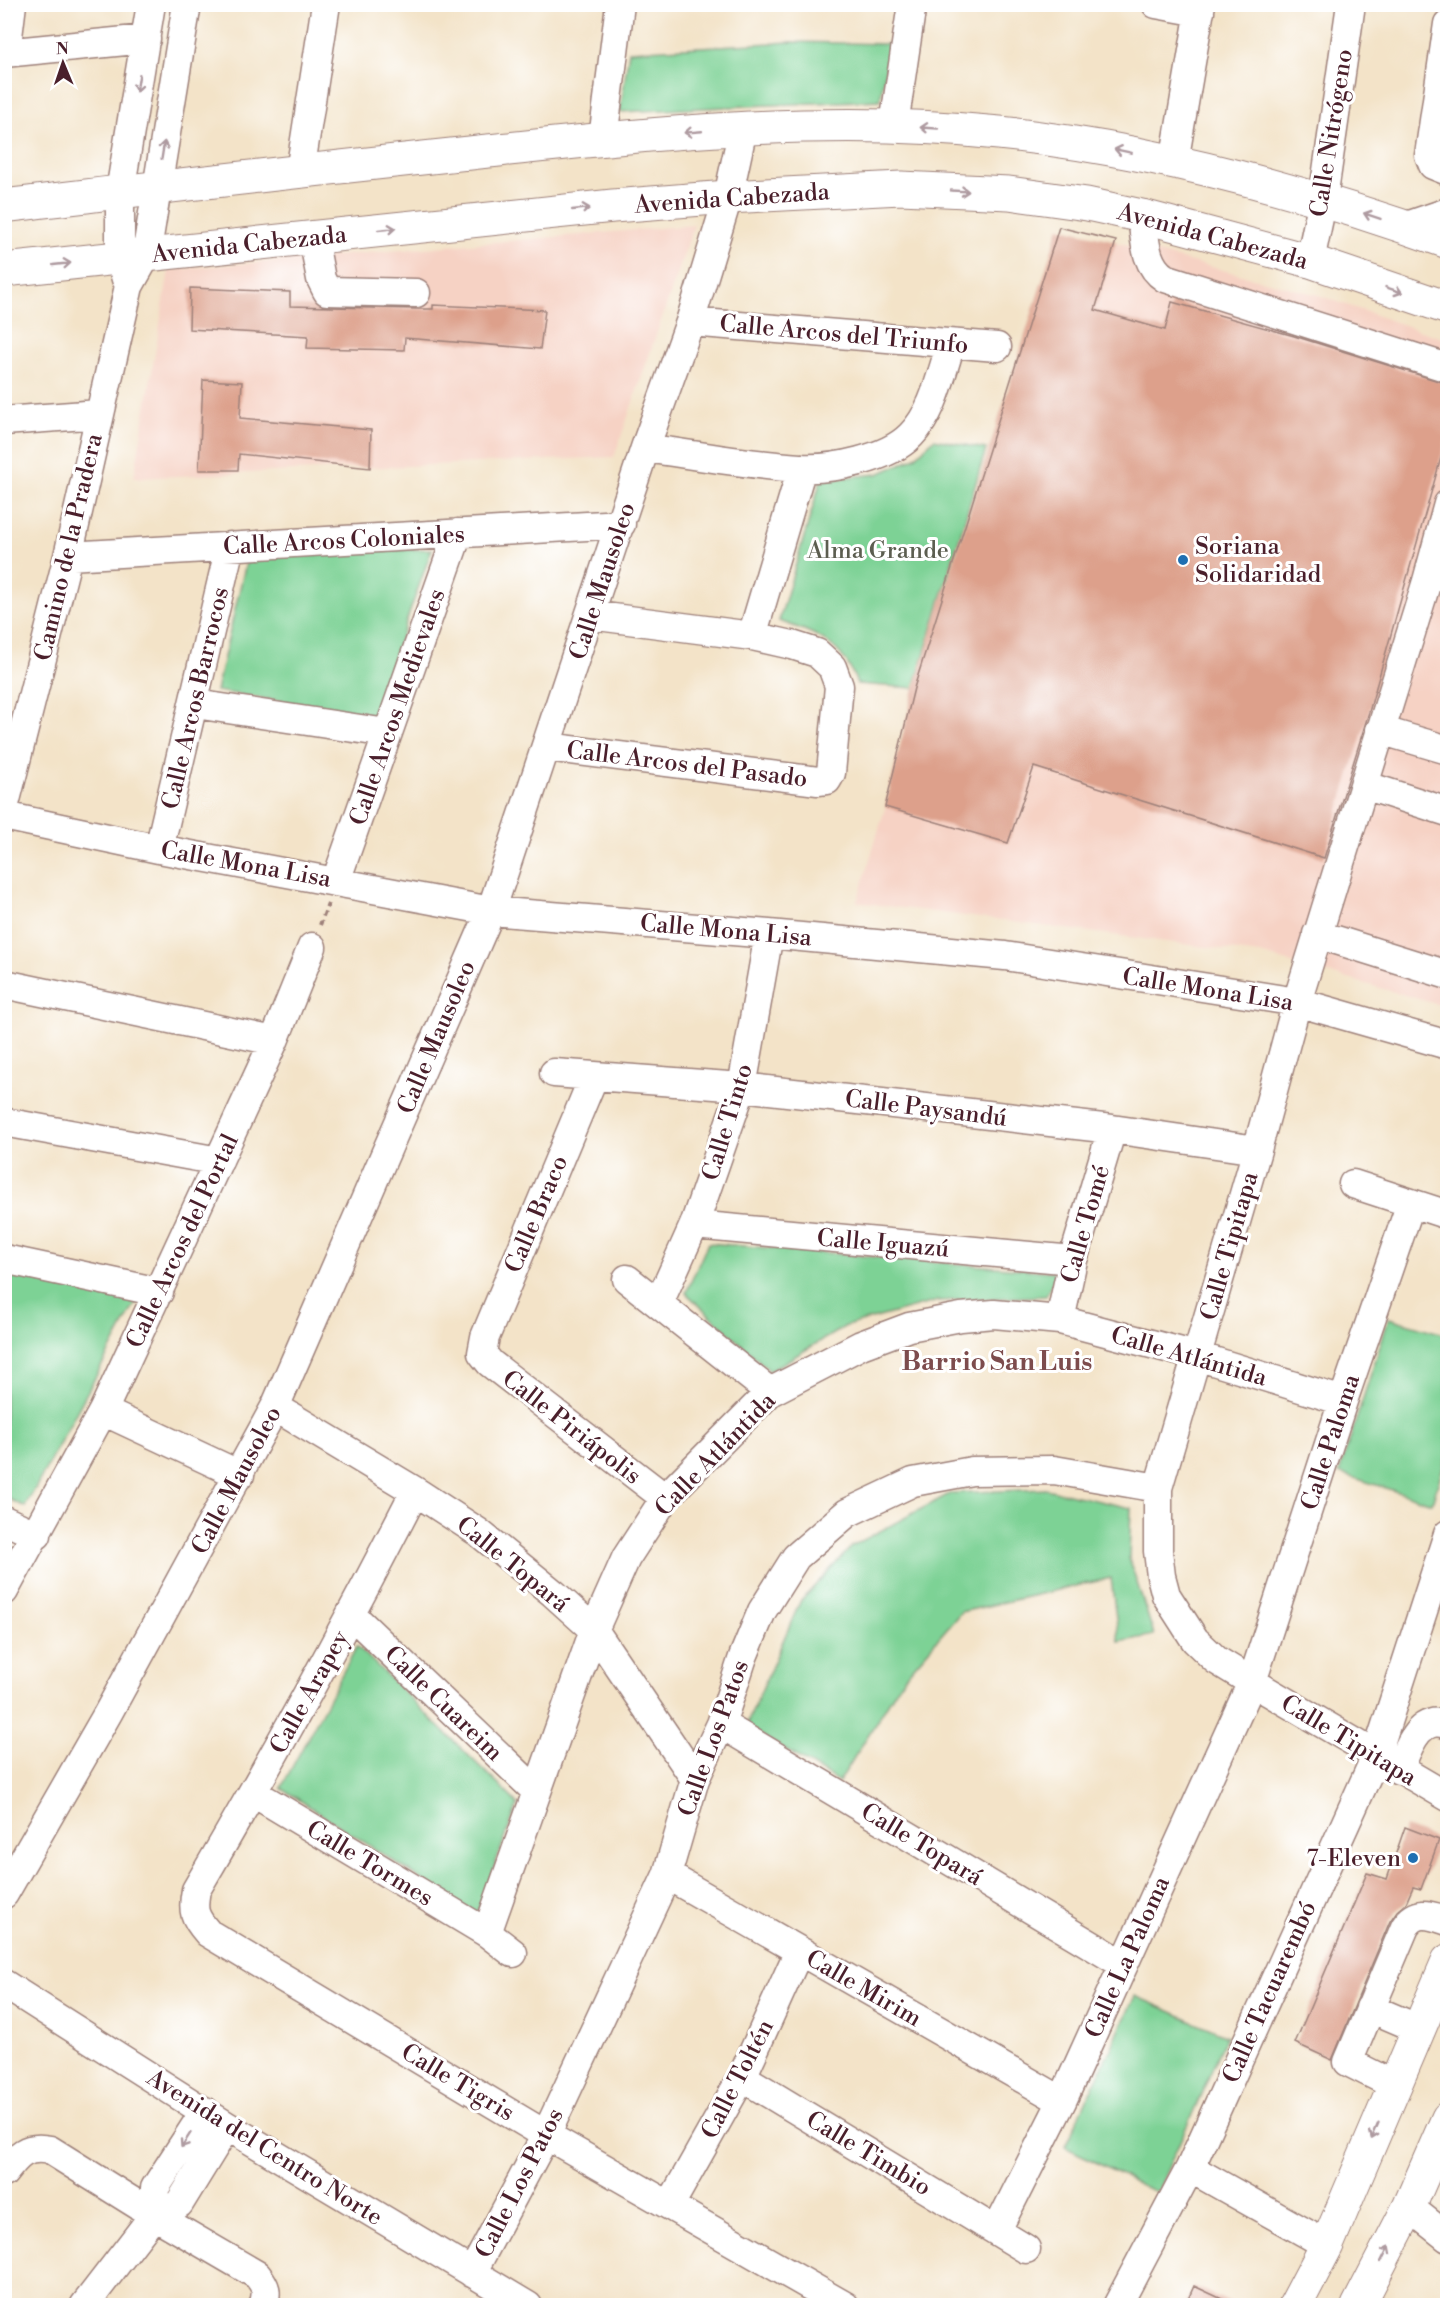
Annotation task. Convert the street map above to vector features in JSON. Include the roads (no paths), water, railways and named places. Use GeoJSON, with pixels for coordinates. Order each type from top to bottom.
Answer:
{"type":"FeatureCollection","features":[{"type":"Feature","properties":{"kind":"main road"},"geometry":{"type":"LineString","coordinates":[[4,206],[157,187],[603,139],[743,128],[894,125],[997,132],[1085,144],[1174,162],[1323,199],[1448,242]]}},
{"type":"Feature","properties":{"kind":"main road","name":"Avenida Cabezada"},"geometry":{"type":"LineString","coordinates":[[4,270],[131,267],[313,237],[613,206],[728,197],[901,188],[997,192],[1087,204],[1142,216],[1310,261],[1448,308]]}},
{"type":"Feature","properties":{"kind":"main road"},"geometry":{"type":"LineString","coordinates":[[1295,2306],[1327,2245],[1448,1961]]}},
{"type":"Feature","properties":{"kind":"main road"},"geometry":{"type":"LineString","coordinates":[[1358,2306],[1409,2207],[1448,2118]]}},
{"type":"Feature","properties":{"kind":"street"},"geometry":{"type":"LineString","coordinates":[[12,4],[5,53],[146,39]]}},
{"type":"Feature","properties":{"kind":"street","name":"Camino de la Pradera"},"geometry":{"type":"LineString","coordinates":[[131,267],[120,192],[151,4]]}},
{"type":"Feature","properties":{"kind":"street","name":"Camino de la Pradera"},"geometry":{"type":"LineString","coordinates":[[4,808],[68,556],[131,267],[157,187],[188,4]]}},
{"type":"Feature","properties":{"kind":"street"},"geometry":{"type":"LineString","coordinates":[[300,172],[326,4]]}},
{"type":"Feature","properties":{"kind":"street"},"geometry":{"type":"LineString","coordinates":[[603,139],[620,4]]}},
{"type":"Feature","properties":{"kind":"street"},"geometry":{"type":"LineString","coordinates":[[894,125],[912,4]]}},
{"type":"Feature","properties":{"kind":"street"},"geometry":{"type":"LineString","coordinates":[[1156,4],[1201,8],[1174,162]]}},
{"type":"Feature","properties":{"kind":"street","name":"Calle Nitrógeno"},"geometry":{"type":"LineString","coordinates":[[1310,261],[1323,199],[1351,4]]}},
{"type":"Feature","properties":{"kind":"street"},"geometry":{"type":"LineString","coordinates":[[1448,24],[1429,155],[1433,165],[1448,171]]}},
{"type":"Feature","properties":{"kind":"street","name":"Calle Mausoleo"},"geometry":{"type":"LineString","coordinates":[[4,1894],[108,1713],[240,1475],[275,1407],[491,911],[645,448],[690,322],[728,197],[743,128]]}},
{"type":"Feature","properties":{"kind":"street"},"geometry":{"type":"LineString","coordinates":[[1404,227],[1448,212]]}},
{"type":"Feature","properties":{"kind":"street"},"geometry":{"type":"LineString","coordinates":[[1142,216],[1151,264],[1157,273],[1165,278],[1448,368]]}},
{"type":"Feature","properties":{"kind":"street"},"geometry":{"type":"LineString","coordinates":[[313,237],[321,279],[327,291],[416,293]]}},
{"type":"Feature","properties":{"kind":"street","name":"Calle Arcos del Triunfo"},"geometry":{"type":"LineString","coordinates":[[690,322],[998,347]]}},
{"type":"Feature","properties":{"kind":"street"},"geometry":{"type":"LineString","coordinates":[[645,448],[801,468],[874,458],[897,447],[912,435],[925,416],[935,394],[951,344]]}},
{"type":"Feature","properties":{"kind":"street"},"geometry":{"type":"LineString","coordinates":[[4,421],[99,414]]}},
{"type":"Feature","properties":{"kind":"street"},"geometry":{"type":"LineString","coordinates":[[590,615],[752,636],[801,468]]}},
{"type":"Feature","properties":{"kind":"street","name":"Calle Tipitapa"},"geometry":{"type":"LineString","coordinates":[[1448,504],[1427,581],[1317,934],[1257,1150],[1158,1488],[1158,1551],[1161,1575],[1166,1595],[1194,1640],[1216,1660],[1448,1797]]}},
{"type":"Feature","properties":{"kind":"street","name":"Calle Arcos Coloniales"},"geometry":{"type":"LineString","coordinates":[[68,556],[621,525]]}},
{"type":"Feature","properties":{"kind":"street","name":"Calle Arcos Medievales"},"geometry":{"type":"LineString","coordinates":[[336,880],[458,533]]}},
{"type":"Feature","properties":{"kind":"street","name":"Calle Arcos Barrocos"},"geometry":{"type":"LineString","coordinates":[[159,849],[231,546]]}},
{"type":"Feature","properties":{"kind":"street","name":"Calle Arcos del Pasado"},"geometry":{"type":"LineString","coordinates":[[547,747],[819,781],[827,780],[831,773],[839,696],[837,677],[832,667],[817,653],[752,636]]}},
{"type":"Feature","properties":{"kind":"street"},"geometry":{"type":"LineString","coordinates":[[195,704],[387,733]]}},
{"type":"Feature","properties":{"kind":"street"},"geometry":{"type":"LineString","coordinates":[[1380,730],[1448,750]]}},
{"type":"Feature","properties":{"kind":"street"},"geometry":{"type":"LineString","coordinates":[[1364,785],[1448,812]]}},
{"type":"Feature","properties":{"kind":"street","name":"Calle Mona Lisa"},"geometry":{"type":"LineString","coordinates":[[4,816],[159,849],[336,880],[491,911],[1005,956],[1297,1002],[1448,1045]]}},
{"type":"Feature","properties":{"kind":"street","name":"Calle Tinto"},"geometry":{"type":"LineString","coordinates":[[659,1303],[694,1225],[742,1087],[769,934]]}},
{"type":"Feature","properties":{"kind":"street"},"geometry":{"type":"LineString","coordinates":[[1317,934],[1448,975]]}},
{"type":"Feature","properties":{"kind":"street","name":"Calle Arcos del Portal"},"geometry":{"type":"LineString","coordinates":[[4,1590],[37,1535],[103,1411],[274,1041],[312,947]]}},
{"type":"Feature","properties":{"kind":"street"},"geometry":{"type":"LineString","coordinates":[[4,984],[274,1041]]}},
{"type":"Feature","properties":{"kind":"street","name":"Calle Paysandú"},"geometry":{"type":"LineString","coordinates":[[554,1072],[742,1087],[1112,1129],[1257,1150]]}},
{"type":"Feature","properties":{"kind":"street","name":"Calle Braco"},"geometry":{"type":"LineString","coordinates":[[482,1353],[484,1337],[594,1076]]}},
{"type":"Feature","properties":{"kind":"street"},"geometry":{"type":"LineString","coordinates":[[4,1122],[219,1161]]}},
{"type":"Feature","properties":{"kind":"street","name":"Calle Tomé"},"geometry":{"type":"LineString","coordinates":[[1060,1320],[1073,1260],[1112,1129]]}},
{"type":"Feature","properties":{"kind":"street"},"geometry":{"type":"LineString","coordinates":[[1353,1184],[1448,1215]]}},
{"type":"Feature","properties":{"kind":"street","name":"Calle Paloma"},"geometry":{"type":"LineString","coordinates":[[1252,1682],[1343,1401],[1412,1203]]}},
{"type":"Feature","properties":{"kind":"street","name":"Calle Iguazú"},"geometry":{"type":"LineString","coordinates":[[694,1225],[1073,1260]]}},
{"type":"Feature","properties":{"kind":"street"},"geometry":{"type":"LineString","coordinates":[[4,1258],[159,1292]]}},
{"type":"Feature","properties":{"kind":"street"},"geometry":{"type":"LineString","coordinates":[[627,1279],[770,1392]]}},
{"type":"Feature","properties":{"kind":"street","name":"Calle Atlántida"},"geometry":{"type":"LineString","coordinates":[[487,1933],[594,1630],[626,1558],[665,1498],[770,1392],[861,1345],[909,1327],[961,1317],[994,1314],[1060,1320],[1197,1356],[1343,1401]]}},
{"type":"Feature","properties":{"kind":"street","name":"Calle Piriápolis"},"geometry":{"type":"LineString","coordinates":[[482,1353],[490,1363],[665,1498]]}},
{"type":"Feature","properties":{"kind":"street","name":"Calle Topará"},"geometry":{"type":"LineString","coordinates":[[275,1407],[415,1491],[478,1532],[553,1593],[594,1630],[695,1779]]}},
{"type":"Feature","properties":{"kind":"street"},"geometry":{"type":"LineString","coordinates":[[103,1411],[240,1475]]}},
{"type":"Feature","properties":{"kind":"street","name":"Calle Los Patos"},"geometry":{"type":"LineString","coordinates":[[472,2273],[546,2135],[667,1875],[695,1779],[721,1724],[743,1656],[762,1611],[796,1557],[847,1513],[913,1482],[972,1471],[1054,1470],[1158,1488]]}},
{"type":"Feature","properties":{"kind":"street","name":"Calle Arapey"},"geometry":{"type":"LineString","coordinates":[[196,1890],[254,1793],[352,1615],[415,1491]]}},
{"type":"Feature","properties":{"kind":"street"},"geometry":{"type":"LineString","coordinates":[[4,1520],[37,1535]]}},
{"type":"Feature","properties":{"kind":"street","name":"Calle Tacuarembó"},"geometry":{"type":"LineString","coordinates":[[1117,2306],[1190,2168],[1387,1763],[1448,1534]]}},
{"type":"Feature","properties":{"kind":"street","name":"Calle Cuareim"},"geometry":{"type":"LineString","coordinates":[[352,1615],[536,1791]]}},
{"type":"Feature","properties":{"kind":"street","name":"Calle La Paloma"},"geometry":{"type":"LineString","coordinates":[[997,2230],[1062,2101],[1252,1682]]}},
{"type":"Feature","properties":{"kind":"street"},"geometry":{"type":"LineString","coordinates":[[1387,1763],[1421,1727],[1431,1723],[1448,1725]]}},
{"type":"Feature","properties":{"kind":"street","name":"Calle Topará"},"geometry":{"type":"LineString","coordinates":[[721,1724],[1123,1964]]}},
{"type":"Feature","properties":{"kind":"street","name":"Calle Tormes"},"geometry":{"type":"LineString","coordinates":[[254,1793],[487,1933],[513,1953]]}},
{"type":"Feature","properties":{"kind":"street","name":"Calle Mirim"},"geometry":{"type":"LineString","coordinates":[[667,1875],[1062,2101]]}},
{"type":"Feature","properties":{"kind":"street","name":"Calle Tigris"},"geometry":{"type":"LineString","coordinates":[[196,1890],[193,1907],[197,1921],[208,1933],[546,2135],[845,2306]]}},
{"type":"Feature","properties":{"kind":"street"},"geometry":{"type":"LineString","coordinates":[[1394,2085],[1348,2062],[1405,1927],[1411,1918],[1431,1915],[1448,1922]]}},
{"type":"Feature","properties":{"kind":"street","name":"Calle Toltén"},"geometry":{"type":"LineString","coordinates":[[670,2205],[742,2076],[799,1951]]}},
{"type":"Feature","properties":{"kind":"street","name":"Avenida del Centro Norte"},"geometry":{"type":"LineString","coordinates":[[4,1984],[216,2119],[528,2306]]}},
{"type":"Feature","properties":{"kind":"street"},"geometry":{"type":"LineString","coordinates":[[1370,2008],[1419,2029]]}},
{"type":"Feature","properties":{"kind":"street","name":"Calle Timbio"},"geometry":{"type":"LineString","coordinates":[[742,2076],[1026,2249]]}},
{"type":"Feature","properties":{"kind":"street"},"geometry":{"type":"LineString","coordinates":[[84,2306],[154,2215],[155,2188],[216,2119]]}},
{"type":"Feature","properties":{"kind":"street"},"geometry":{"type":"LineString","coordinates":[[4,2174],[26,2151],[38,2147],[50,2150],[154,2215],[257,2275],[265,2285],[266,2296],[263,2306]]}},
{"type":"Feature","properties":{"kind":"street"},"geometry":{"type":"LineString","coordinates":[[1190,2168],[1327,2245]]}},
{"type":"Feature","properties":{"kind":"street"},"geometry":{"type":"LineString","coordinates":[[1409,2207],[1448,2238]]}},
{"type":"Feature","properties":{"kind":"place","name":"Soriana Solidaridad"},"geometry":{"type":"Point","coordinates":[1183,560]}},
{"type":"Feature","properties":{"kind":"place","name":"7-Eleven"},"geometry":{"type":"Point","coordinates":[1413,1858]}},
{"type":"Feature","properties":{"kind":"district","name":"Barrio San Luis"},"geometry":{"type":"Point","coordinates":[997,1361]}},
{"type":"Feature","properties":{"kind":"park label","name":"Alma Grande"},"geometry":{"type":"Point","coordinates":[878,550]}}]}
